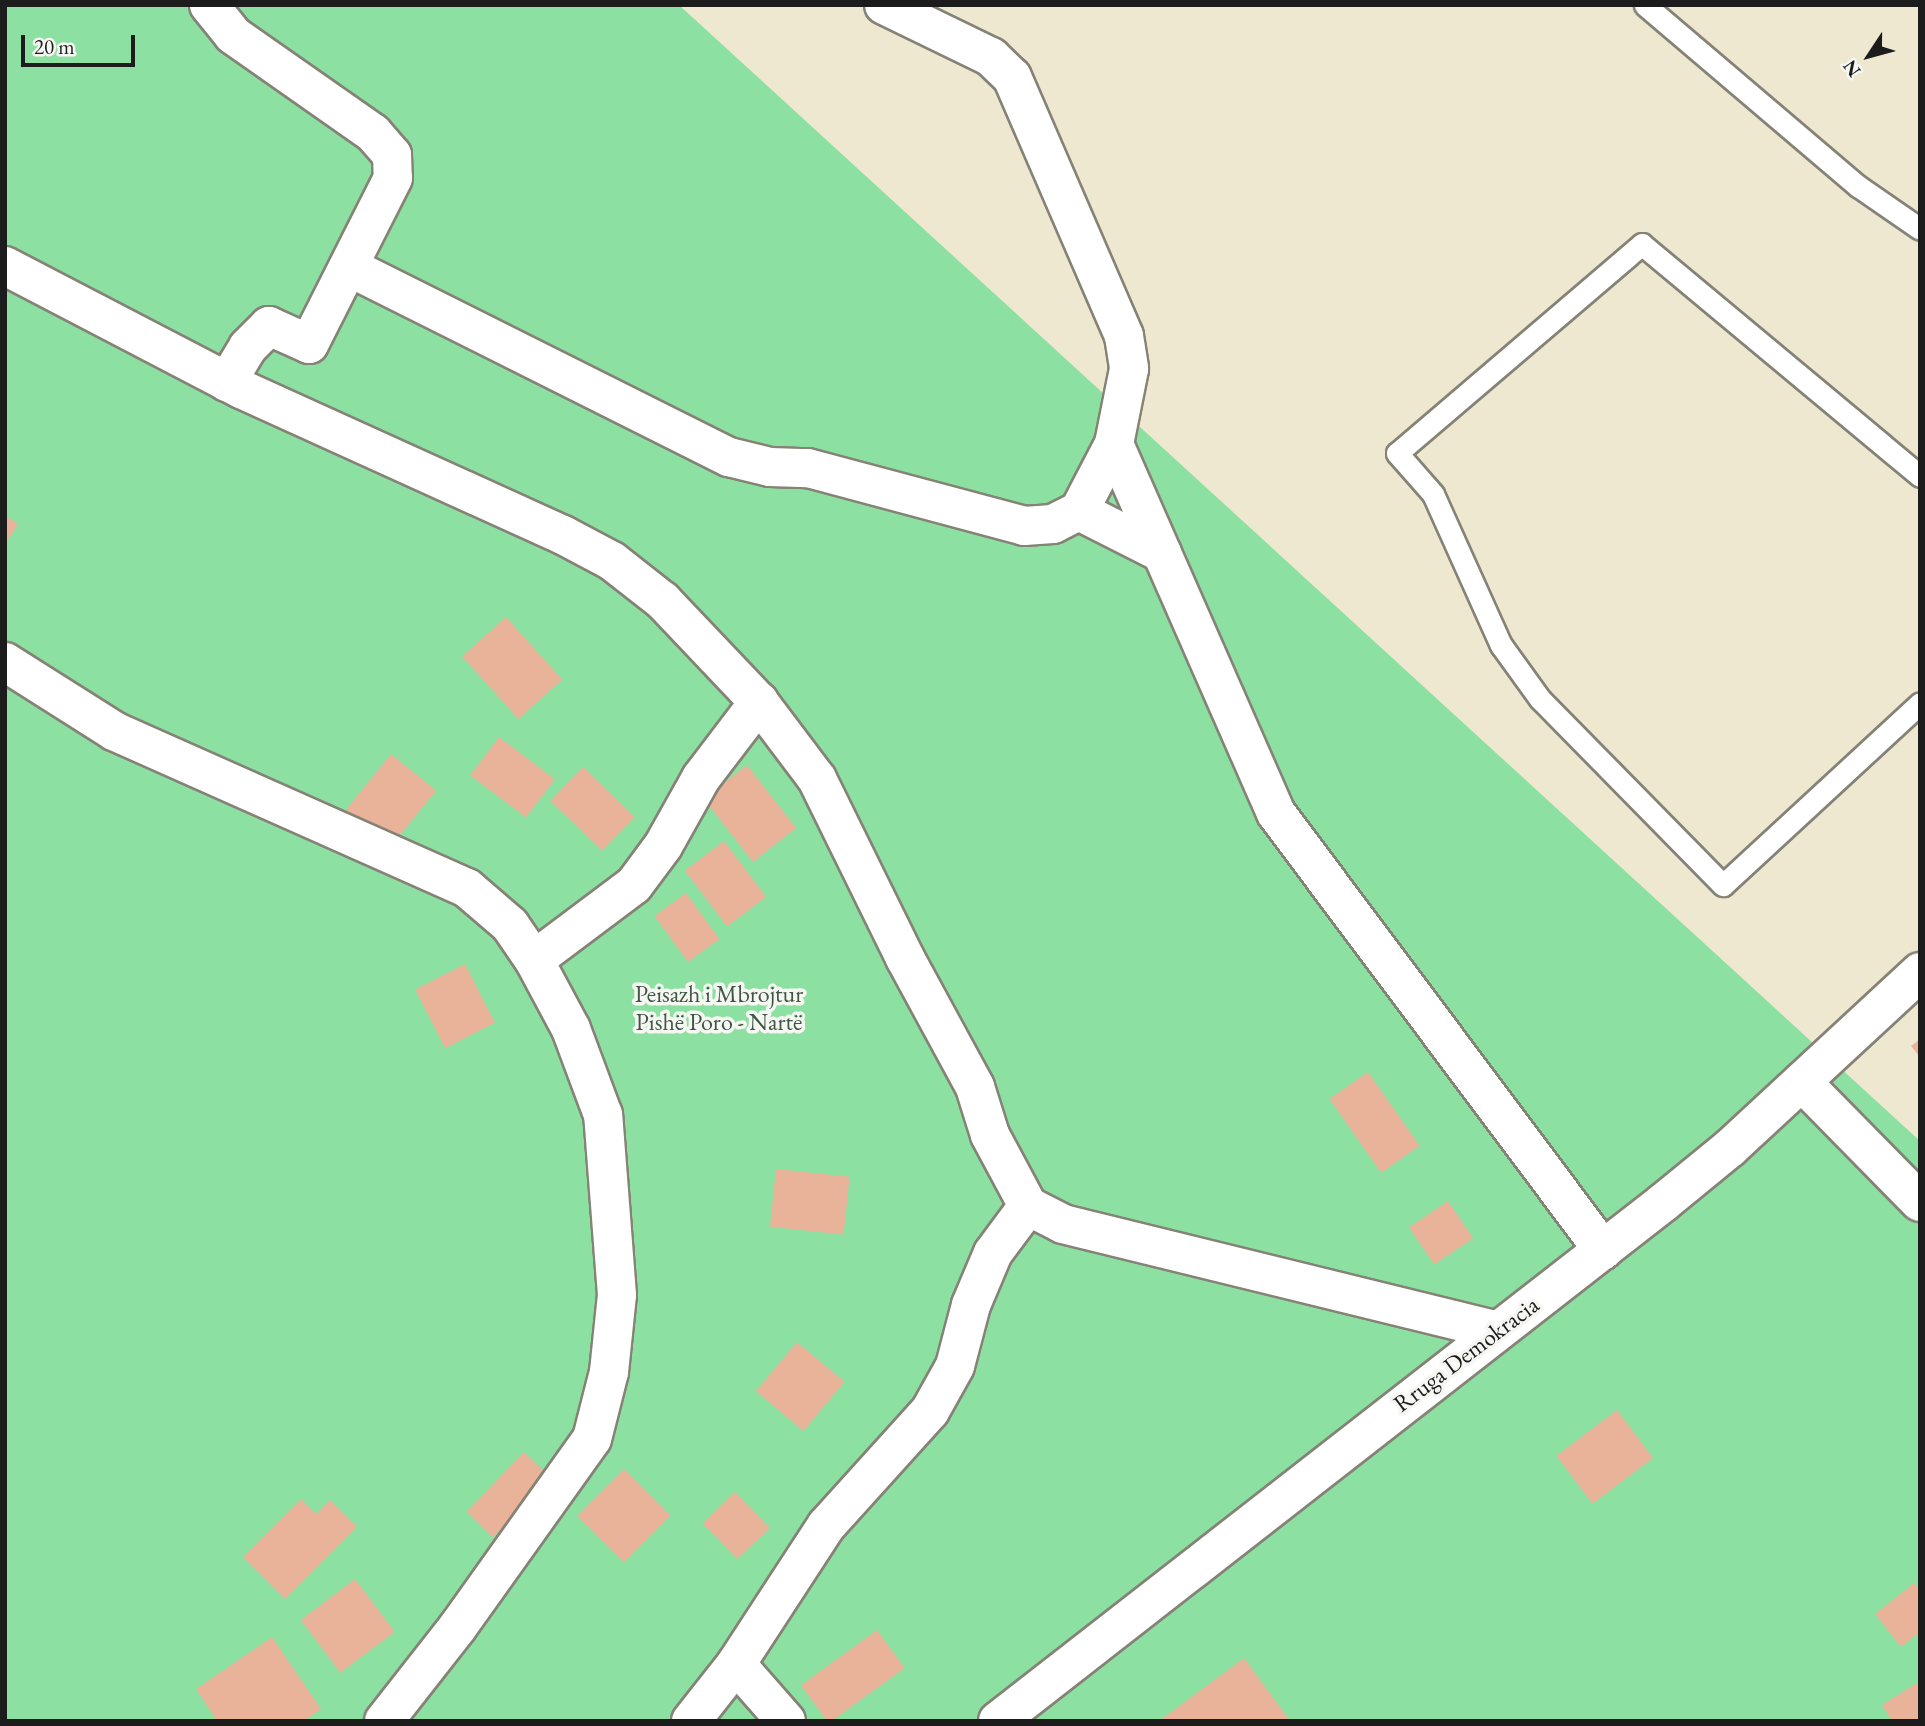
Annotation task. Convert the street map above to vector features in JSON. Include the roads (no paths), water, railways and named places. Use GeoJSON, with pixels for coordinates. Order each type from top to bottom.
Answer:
{"type":"FeatureCollection","features":[{"type":"Feature","properties":{"kind":"street"},"geometry":{"type":"LineString","coordinates":[[209,5],[233,35],[343,108],[392,155],[393,178],[309,345],[269,326],[248,347],[227,382]]}},
{"type":"Feature","properties":{"kind":"street"},"geometry":{"type":"LineString","coordinates":[[349,267],[729,457],[770,467],[808,468],[1024,526],[1053,524],[1079,511],[1114,444],[1129,369],[1124,336],[1012,77],[991,57],[884,5]]}},
{"type":"Feature","properties":{"kind":"street"},"geometry":{"type":"LineString","coordinates":[[5,266],[227,382],[611,561],[663,601],[759,702],[817,779],[842,825],[905,958],[975,1087],[990,1135],[1028,1206],[1063,1224],[1497,1331]]}},
{"type":"Feature","properties":{"kind":"street"},"geometry":{"type":"LineString","coordinates":[[1114,444],[1276,813],[1603,1250]]}},
{"type":"Feature","properties":{"kind":"street"},"geometry":{"type":"LineString","coordinates":[[1079,511],[1162,553]]}},
{"type":"Feature","properties":{"kind":"street"},"geometry":{"type":"LineString","coordinates":[[5,662],[114,731],[467,888],[510,925],[534,960],[576,1041],[603,1115],[617,1295],[609,1372],[592,1439],[457,1628],[384,1721]]}},
{"type":"Feature","properties":{"kind":"street"},"geometry":{"type":"LineString","coordinates":[[534,960],[634,885],[663,846],[701,778],[759,702]]}},
{"type":"Feature","properties":{"kind":"street","name":"Rruga Demokracia"},"geometry":{"type":"LineString","coordinates":[[998,1721],[1603,1250],[1730,1147],[1920,972]]}},
{"type":"Feature","properties":{"kind":"street"},"geometry":{"type":"LineString","coordinates":[[1802,1082],[1920,1202]]}},
{"type":"Feature","properties":{"kind":"street"},"geometry":{"type":"LineString","coordinates":[[691,1721],[736,1664],[826,1526],[930,1411],[955,1366],[971,1305],[993,1253],[1028,1206]]}},
{"type":"Feature","properties":{"kind":"street"},"geometry":{"type":"LineString","coordinates":[[736,1664],[786,1721]]}},
{"type":"Feature","properties":{"kind":"lane"},"geometry":{"type":"LineString","coordinates":[[1645,5],[1858,186],[1920,229]]}},
{"type":"Feature","properties":{"kind":"lane"},"geometry":{"type":"LineString","coordinates":[[1920,476],[1642,244],[1397,453],[1433,494],[1501,645],[1540,699],[1723,885],[1920,703]]}},
{"type":"Feature","properties":{"kind":"park label","name":"Peisazh i Mbrojtur Pishë Poro - Nartë"},"geometry":{"type":"Point","coordinates":[719,1008]}}]}
